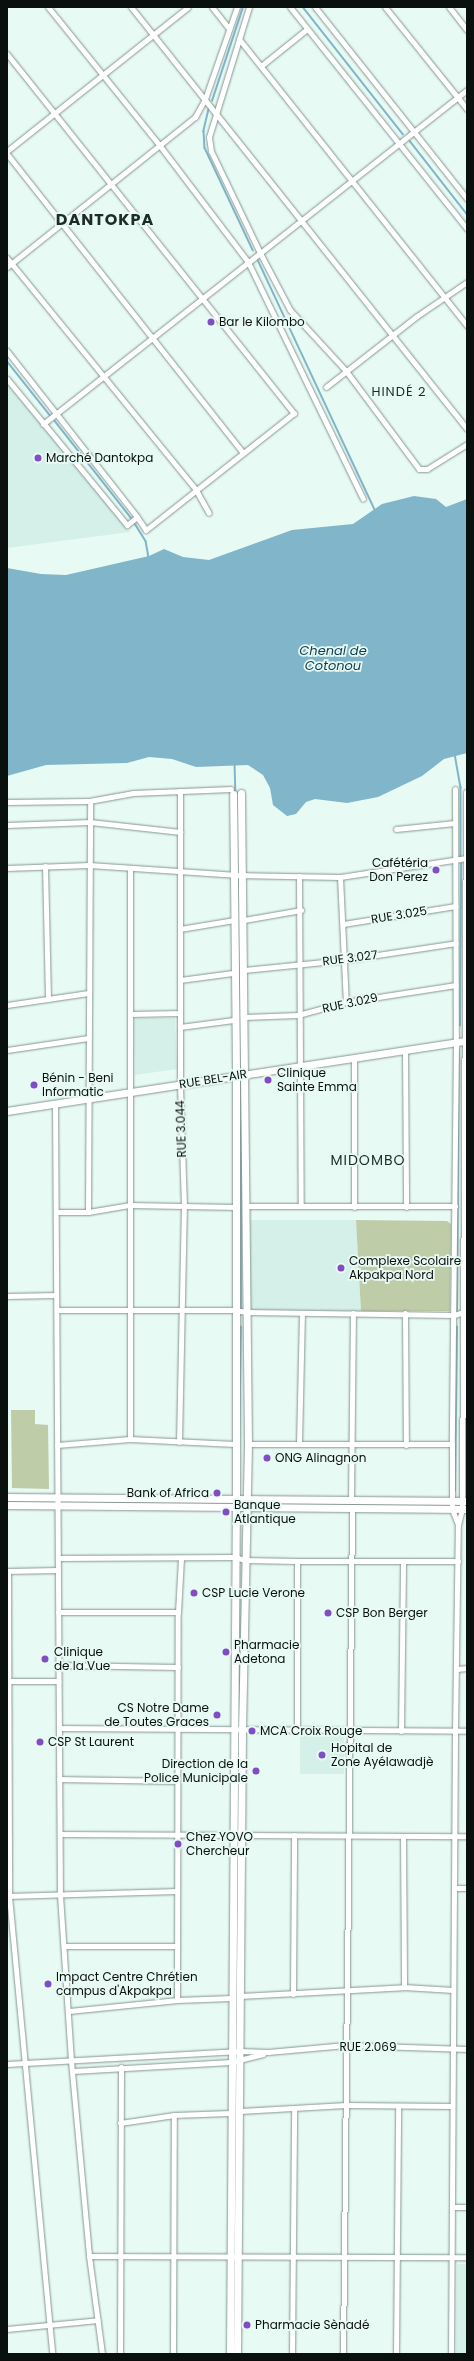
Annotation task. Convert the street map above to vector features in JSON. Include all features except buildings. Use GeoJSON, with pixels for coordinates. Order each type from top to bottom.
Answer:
{"type":"FeatureCollection","features":[{"type":"Feature","properties":{"kind":"street"},"geometry":{"type":"LineString","coordinates":[[48,7],[101,76],[160,146],[248,262],[363,499]]}},
{"type":"Feature","properties":{"kind":"street"},"geometry":{"type":"LineString","coordinates":[[131,7],[215,111],[391,336],[467,429]]}},
{"type":"Feature","properties":{"kind":"street"},"geometry":{"type":"LineString","coordinates":[[188,7],[7,152],[243,453]]}},
{"type":"Feature","properties":{"kind":"street"},"geometry":{"type":"LineString","coordinates":[[212,7],[229,29]]}},
{"type":"Feature","properties":{"kind":"street"},"geometry":{"type":"LineString","coordinates":[[9,265],[195,117],[206,100],[236,7]]}},
{"type":"Feature","properties":{"kind":"street"},"geometry":{"type":"LineString","coordinates":[[249,7],[208,137],[211,151],[260,253],[290,310],[346,372],[419,468],[427,469],[467,444]]}},
{"type":"Feature","properties":{"kind":"street"},"geometry":{"type":"LineString","coordinates":[[290,7],[401,142],[467,229]]}},
{"type":"Feature","properties":{"kind":"street"},"geometry":{"type":"LineString","coordinates":[[314,7],[412,133],[467,199]]}},
{"type":"Feature","properties":{"kind":"street"},"geometry":{"type":"LineString","coordinates":[[385,7],[467,109]]}},
{"type":"Feature","properties":{"kind":"street"},"geometry":{"type":"LineString","coordinates":[[449,7],[467,30]]}},
{"type":"Feature","properties":{"kind":"street"},"geometry":{"type":"LineString","coordinates":[[261,66],[307,28]]}},
{"type":"Feature","properties":{"kind":"street"},"geometry":{"type":"LineString","coordinates":[[239,39],[467,326]]}},
{"type":"Feature","properties":{"kind":"street"},"geometry":{"type":"LineString","coordinates":[[7,54],[201,299],[294,413],[146,530],[7,351]]}},
{"type":"Feature","properties":{"kind":"street"},"geometry":{"type":"LineString","coordinates":[[44,424],[467,90]]}},
{"type":"Feature","properties":{"kind":"street"},"geometry":{"type":"LineString","coordinates":[[7,258],[9,265],[196,490],[209,514]]}},
{"type":"Feature","properties":{"kind":"street"},"geometry":{"type":"LineString","coordinates":[[326,387],[391,336],[467,282]]}},
{"type":"Feature","properties":{"kind":"street"},"geometry":{"type":"LineString","coordinates":[[7,379],[127,525],[137,517]]}},
{"type":"Feature","properties":{"kind":"street"},"geometry":{"type":"LineString","coordinates":[[455,789],[456,985],[462,1042],[465,1150],[464,1509],[458,1525]]}},
{"type":"Feature","properties":{"kind":"street"},"geometry":{"type":"LineString","coordinates":[[7,802],[90,801],[133,793],[180,791],[232,792],[234,875],[233,973],[236,1076],[234,1310],[236,1502],[234,1557],[234,1730],[230,2113],[230,2354]]}},
{"type":"Feature","properties":{"kind":"street","name":"RUE 3.044"},"geometry":{"type":"LineString","coordinates":[[179,1442],[180,1312],[184,1206],[180,1085],[180,791]]}},
{"type":"Feature","properties":{"kind":"street"},"geometry":{"type":"LineString","coordinates":[[451,2354],[454,1836],[458,1561],[458,1525],[452,1509],[452,1444],[455,1206],[466,984],[466,792]]}},
{"type":"Feature","properties":{"kind":"street"},"geometry":{"type":"LineString","coordinates":[[238,2354],[242,1730],[248,1444],[245,1206],[246,1074],[241,793]]}},
{"type":"Feature","properties":{"kind":"street"},"geometry":{"type":"LineString","coordinates":[[88,1212],[87,1099],[90,801]]}},
{"type":"Feature","properties":{"kind":"street"},"geometry":{"type":"LineString","coordinates":[[7,825],[90,822],[180,832]]}},
{"type":"Feature","properties":{"kind":"street"},"geometry":{"type":"LineString","coordinates":[[396,829],[455,823]]}},
{"type":"Feature","properties":{"kind":"street"},"geometry":{"type":"LineString","coordinates":[[7,868],[89,865],[234,875],[340,877],[466,858]]}},
{"type":"Feature","properties":{"kind":"street"},"geometry":{"type":"LineString","coordinates":[[45,866],[48,999]]}},
{"type":"Feature","properties":{"kind":"street"},"geometry":{"type":"LineString","coordinates":[[130,868],[130,1439]]}},
{"type":"Feature","properties":{"kind":"street"},"geometry":{"type":"LineString","coordinates":[[300,876],[301,964],[298,1015],[300,1206]]}},
{"type":"Feature","properties":{"kind":"street"},"geometry":{"type":"LineString","coordinates":[[340,877],[346,1002]]}},
{"type":"Feature","properties":{"kind":"street","name":"RUE 3.025"},"geometry":{"type":"LineString","coordinates":[[343,924],[456,906]]}},
{"type":"Feature","properties":{"kind":"street"},"geometry":{"type":"LineString","coordinates":[[244,920],[301,910]]}},
{"type":"Feature","properties":{"kind":"street"},"geometry":{"type":"LineString","coordinates":[[180,929],[234,920]]}},
{"type":"Feature","properties":{"kind":"street","name":"RUE 3.027"},"geometry":{"type":"LineString","coordinates":[[244,970],[344,960],[456,943]]}},
{"type":"Feature","properties":{"kind":"street"},"geometry":{"type":"LineString","coordinates":[[180,980],[233,973]]}},
{"type":"Feature","properties":{"kind":"street","name":"RUE 3.029"},"geometry":{"type":"LineString","coordinates":[[244,1017],[298,1015],[346,1002],[456,985]]}},
{"type":"Feature","properties":{"kind":"street"},"geometry":{"type":"LineString","coordinates":[[7,1005],[88,993]]}},
{"type":"Feature","properties":{"kind":"street"},"geometry":{"type":"LineString","coordinates":[[130,1014],[180,1013]]}},
{"type":"Feature","properties":{"kind":"street"},"geometry":{"type":"LineString","coordinates":[[180,1027],[234,1020]]}},
{"type":"Feature","properties":{"kind":"street"},"geometry":{"type":"LineString","coordinates":[[7,1050],[88,1038]]}},
{"type":"Feature","properties":{"kind":"street","name":"RUE BEL-AIR"},"geometry":{"type":"LineString","coordinates":[[7,1111],[462,1042]]}},
{"type":"Feature","properties":{"kind":"street"},"geometry":{"type":"LineString","coordinates":[[405,1050],[406,1208]]}},
{"type":"Feature","properties":{"kind":"street"},"geometry":{"type":"LineString","coordinates":[[354,1058],[354,1207]]}},
{"type":"Feature","properties":{"kind":"street"},"geometry":{"type":"LineString","coordinates":[[55,1104],[60,1895],[69,2011],[71,2061],[89,2256],[102,2354]]}},
{"type":"Feature","properties":{"kind":"street"},"geometry":{"type":"LineString","coordinates":[[56,1212],[88,1212],[130,1205],[236,1207]]}},
{"type":"Feature","properties":{"kind":"street"},"geometry":{"type":"LineString","coordinates":[[245,1206],[406,1208],[455,1206]]}},
{"type":"Feature","properties":{"kind":"street"},"geometry":{"type":"LineString","coordinates":[[7,1296],[56,1295]]}},
{"type":"Feature","properties":{"kind":"street"},"geometry":{"type":"LineString","coordinates":[[57,1310],[180,1312],[234,1310],[247,1312],[405,1313],[454,1315],[464,1311]]}},
{"type":"Feature","properties":{"kind":"street"},"geometry":{"type":"LineString","coordinates":[[299,1444],[302,1313]]}},
{"type":"Feature","properties":{"kind":"street"},"geometry":{"type":"LineString","coordinates":[[351,1500],[353,1313]]}},
{"type":"Feature","properties":{"kind":"street"},"geometry":{"type":"LineString","coordinates":[[405,1313],[406,1445]]}},
{"type":"Feature","properties":{"kind":"street"},"geometry":{"type":"LineString","coordinates":[[57,1445],[130,1439],[235,1444]]}},
{"type":"Feature","properties":{"kind":"street"},"geometry":{"type":"LineString","coordinates":[[248,1444],[452,1444]]}},
{"type":"Feature","properties":{"kind":"street"},"geometry":{"type":"LineString","coordinates":[[7,1497],[236,1502],[246,1507],[464,1509]]}},
{"type":"Feature","properties":{"kind":"street"},"geometry":{"type":"LineString","coordinates":[[7,1505],[58,1506],[236,1502],[246,1498],[464,1501]]}},
{"type":"Feature","properties":{"kind":"street"},"geometry":{"type":"LineString","coordinates":[[343,2354],[352,1508]]}},
{"type":"Feature","properties":{"kind":"street"},"geometry":{"type":"LineString","coordinates":[[58,1558],[234,1557],[245,1560],[352,1562],[458,1561]]}},
{"type":"Feature","properties":{"kind":"street"},"geometry":{"type":"LineString","coordinates":[[177,2000],[178,1612],[181,1558]]}},
{"type":"Feature","properties":{"kind":"street"},"geometry":{"type":"LineString","coordinates":[[297,1561],[297,1730]]}},
{"type":"Feature","properties":{"kind":"street"},"geometry":{"type":"LineString","coordinates":[[400,1731],[403,1562]]}},
{"type":"Feature","properties":{"kind":"street"},"geometry":{"type":"LineString","coordinates":[[52,2354],[8,1896],[8,1571],[58,1570]]}},
{"type":"Feature","properties":{"kind":"street"},"geometry":{"type":"LineString","coordinates":[[58,1612],[178,1612]]}},
{"type":"Feature","properties":{"kind":"street"},"geometry":{"type":"LineString","coordinates":[[59,1665],[178,1667]]}},
{"type":"Feature","properties":{"kind":"street"},"geometry":{"type":"LineString","coordinates":[[457,1669],[467,1668]]}},
{"type":"Feature","properties":{"kind":"street"},"geometry":{"type":"LineString","coordinates":[[9,1681],[58,1681]]}},
{"type":"Feature","properties":{"kind":"street"},"geometry":{"type":"LineString","coordinates":[[59,1728],[467,1731]]}},
{"type":"Feature","properties":{"kind":"street"},"geometry":{"type":"LineString","coordinates":[[59,1779],[177,1781]]}},
{"type":"Feature","properties":{"kind":"street"},"geometry":{"type":"LineString","coordinates":[[60,1834],[177,1836],[467,1836]]}},
{"type":"Feature","properties":{"kind":"street"},"geometry":{"type":"LineString","coordinates":[[293,1994],[294,1835]]}},
{"type":"Feature","properties":{"kind":"street"},"geometry":{"type":"LineString","coordinates":[[403,1836],[404,1988]]}},
{"type":"Feature","properties":{"kind":"street"},"geometry":{"type":"LineString","coordinates":[[454,1888],[467,1888]]}},
{"type":"Feature","properties":{"kind":"street"},"geometry":{"type":"LineString","coordinates":[[8,1896],[177,1891]]}},
{"type":"Feature","properties":{"kind":"street"},"geometry":{"type":"LineString","coordinates":[[64,1946],[176,1946]]}},
{"type":"Feature","properties":{"kind":"street"},"geometry":{"type":"LineString","coordinates":[[240,1996],[404,1988],[453,1990]]}},
{"type":"Feature","properties":{"kind":"street"},"geometry":{"type":"LineString","coordinates":[[69,2011],[177,2000],[231,1998]]}},
{"type":"Feature","properties":{"kind":"street","name":"RUE 2.069"},"geometry":{"type":"LineString","coordinates":[[268,2052],[346,2045],[467,2049]]}},
{"type":"Feature","properties":{"kind":"street"},"geometry":{"type":"LineString","coordinates":[[7,2064],[240,2051],[268,2052]]}},
{"type":"Feature","properties":{"kind":"street"},"geometry":{"type":"LineString","coordinates":[[73,2071],[121,2067],[231,2062],[268,2052]]}},
{"type":"Feature","properties":{"kind":"street"},"geometry":{"type":"LineString","coordinates":[[120,2354],[118,2256],[121,2067]]}},
{"type":"Feature","properties":{"kind":"street"},"geometry":{"type":"LineString","coordinates":[[240,2111],[346,2105],[452,2106]]}},
{"type":"Feature","properties":{"kind":"street"},"geometry":{"type":"LineString","coordinates":[[396,2354],[398,2106]]}},
{"type":"Feature","properties":{"kind":"street"},"geometry":{"type":"LineString","coordinates":[[292,2354],[294,2108]]}},
{"type":"Feature","properties":{"kind":"street"},"geometry":{"type":"LineString","coordinates":[[120,2123],[174,2115],[230,2113]]}},
{"type":"Feature","properties":{"kind":"street"},"geometry":{"type":"LineString","coordinates":[[173,2354],[172,2256],[174,2115]]}},
{"type":"Feature","properties":{"kind":"street"},"geometry":{"type":"LineString","coordinates":[[452,2207],[467,2207]]}},
{"type":"Feature","properties":{"kind":"street"},"geometry":{"type":"LineString","coordinates":[[89,2256],[294,2255],[467,2257]]}},
{"type":"Feature","properties":{"kind":"street"},"geometry":{"type":"LineString","coordinates":[[7,2329],[98,2320]]}},
{"type":"Feature","properties":{"kind":"shaded area","name":"Marché Dantokpa"},"geometry":{"type":"Polygon","coordinates":[[[7,384],[130,532],[7,548],[7,384]]]}},
{"type":"Feature","properties":{"kind":"shaded area"},"geometry":{"type":"Polygon","coordinates":[[[134,1018],[175,1018],[177,1069],[135,1075],[134,1018]]]}},
{"type":"Feature","properties":{"kind":"shaded area"},"geometry":{"type":"Polygon","coordinates":[[[248,1220],[356,1220],[361,1311],[248,1311],[248,1220]]]}},
{"type":"Feature","properties":{"kind":"shaded area","name":"Hopital de Zone Ayélawadjè"},"geometry":{"type":"Polygon","coordinates":[[[300,1736],[344,1736],[344,1774],[300,1774],[300,1736]]]}},
{"type":"Feature","properties":{"kind":"shaded area"},"geometry":{"type":"Polygon","coordinates":[[[457,2264],[467,2264],[467,2354],[456,2354],[457,2264]]]}},
{"type":"Feature","properties":{"kind":"green space"},"geometry":{"type":"Polygon","coordinates":[[[356,1220],[447,1221],[451,1224],[450,1311],[361,1311],[356,1220]]]}},
{"type":"Feature","properties":{"kind":"green space"},"geometry":{"type":"Polygon","coordinates":[[[11,1410],[35,1410],[35,1424],[48,1425],[49,1489],[12,1488],[11,1410]]]}},
{"type":"Feature","properties":{"kind":"water","name":"Chenal de Cotonou"},"geometry":{"type":"Polygon","coordinates":[[[414,496],[436,499],[446,507],[467,499],[467,753],[444,759],[422,776],[378,797],[347,803],[315,799],[306,802],[296,814],[287,816],[273,805],[270,788],[263,775],[248,765],[196,767],[172,759],[149,757],[127,763],[46,765],[7,776],[7,568],[41,574],[66,575],[149,556],[164,549],[183,557],[209,560],[292,530],[353,524],[382,504],[414,496]]]}},
{"type":"Feature","properties":{"kind":"waterway"},"geometry":{"type":"LineString","coordinates":[[212,101],[243,7]]}},
{"type":"Feature","properties":{"kind":"waterway"},"geometry":{"type":"LineString","coordinates":[[303,7],[403,134]]}},
{"type":"Feature","properties":{"kind":"waterway"},"geometry":{"type":"LineString","coordinates":[[209,109],[204,131],[205,148],[253,250]]}},
{"type":"Feature","properties":{"kind":"waterway"},"geometry":{"type":"LineString","coordinates":[[410,141],[467,214]]}},
{"type":"Feature","properties":{"kind":"waterway"},"geometry":{"type":"LineString","coordinates":[[258,260],[375,510]]}},
{"type":"Feature","properties":{"kind":"waterway"},"geometry":{"type":"LineString","coordinates":[[7,361],[50,415]]}},
{"type":"Feature","properties":{"kind":"waterway"},"geometry":{"type":"LineString","coordinates":[[55,421],[132,519]]}},
{"type":"Feature","properties":{"kind":"waterway"},"geometry":{"type":"LineString","coordinates":[[134,522],[146,541],[149,558]]}},
{"type":"Feature","properties":{"kind":"waterway"},"geometry":{"type":"LineString","coordinates":[[455,754],[461,787],[461,857]]}},
{"type":"Feature","properties":{"kind":"waterway"},"geometry":{"type":"LineString","coordinates":[[235,763],[238,871]]}},
{"type":"Feature","properties":{"kind":"waterway"},"geometry":{"type":"LineString","coordinates":[[460,1026],[461,864]]}},
{"type":"Feature","properties":{"kind":"waterway"},"geometry":{"type":"LineString","coordinates":[[238,879],[239,914]]}},
{"type":"Feature","properties":{"kind":"waterway"},"geometry":{"type":"LineString","coordinates":[[457,1313],[459,1050]]}},
{"type":"Feature","properties":{"kind":"waterway"},"geometry":{"type":"LineString","coordinates":[[241,1122],[241,1310]]}},
{"type":"Feature","properties":{"kind":"waterway"},"geometry":{"type":"LineString","coordinates":[[239,1448],[241,1327]]}},
{"type":"Feature","properties":{"kind":"waterway"},"geometry":{"type":"LineString","coordinates":[[455,1491],[457,1327]]}},
{"type":"Feature","properties":{"kind":"place","name":"Bar le Kilombo"},"geometry":{"type":"Point","coordinates":[211,322]}},
{"type":"Feature","properties":{"kind":"place","name":"Marché Dantokpa"},"geometry":{"type":"Point","coordinates":[38,458]}},
{"type":"Feature","properties":{"kind":"place","name":"Cafétéria Don Perez"},"geometry":{"type":"Point","coordinates":[436,870]}},
{"type":"Feature","properties":{"kind":"place","name":"Clinique Sainte Emma"},"geometry":{"type":"Point","coordinates":[268,1080]}},
{"type":"Feature","properties":{"kind":"place","name":"Bénin - Beni Informatic"},"geometry":{"type":"Point","coordinates":[34,1085]}},
{"type":"Feature","properties":{"kind":"place","name":"Complexe Scolaire Akpakpa Nord"},"geometry":{"type":"Point","coordinates":[341,1268]}},
{"type":"Feature","properties":{"kind":"place","name":"ONG Alinagnon"},"geometry":{"type":"Point","coordinates":[267,1458]}},
{"type":"Feature","properties":{"kind":"place","name":"Bank of Africa"},"geometry":{"type":"Point","coordinates":[217,1493]}},
{"type":"Feature","properties":{"kind":"place","name":"Banque Atlantique"},"geometry":{"type":"Point","coordinates":[226,1512]}},
{"type":"Feature","properties":{"kind":"place","name":"CSP Lucie Verone"},"geometry":{"type":"Point","coordinates":[194,1593]}},
{"type":"Feature","properties":{"kind":"place","name":"CSP Bon Berger"},"geometry":{"type":"Point","coordinates":[328,1613]}},
{"type":"Feature","properties":{"kind":"place","name":"Pharmacie Adetona"},"geometry":{"type":"Point","coordinates":[226,1652]}},
{"type":"Feature","properties":{"kind":"place","name":"Clinique de la Vue"},"geometry":{"type":"Point","coordinates":[45,1659]}},
{"type":"Feature","properties":{"kind":"place","name":"CS Notre Dame de Toutes Graces"},"geometry":{"type":"Point","coordinates":[217,1715]}},
{"type":"Feature","properties":{"kind":"place","name":"MCA Croix Rouge"},"geometry":{"type":"Point","coordinates":[252,1731]}},
{"type":"Feature","properties":{"kind":"place","name":"CSP St Laurent"},"geometry":{"type":"Point","coordinates":[40,1742]}},
{"type":"Feature","properties":{"kind":"place","name":"Hopital de Zone Ayélawadjè"},"geometry":{"type":"Point","coordinates":[322,1755]}},
{"type":"Feature","properties":{"kind":"place","name":"Direction de la Police Municipale"},"geometry":{"type":"Point","coordinates":[256,1771]}},
{"type":"Feature","properties":{"kind":"place","name":"Chez YOVO Chercheur"},"geometry":{"type":"Point","coordinates":[178,1844]}},
{"type":"Feature","properties":{"kind":"place","name":"Impact Centre Chrétien campus d'Akpakpa"},"geometry":{"type":"Point","coordinates":[48,1984]}},
{"type":"Feature","properties":{"kind":"place","name":"Pharmacie Sènadé"},"geometry":{"type":"Point","coordinates":[247,2325]}},
{"type":"Feature","properties":{"kind":"district","name":"DANTOKPA"},"geometry":{"type":"Point","coordinates":[105,220]}},
{"type":"Feature","properties":{"kind":"district","name":"HINDÉ 2"},"geometry":{"type":"Point","coordinates":[399,392]}},
{"type":"Feature","properties":{"kind":"district","name":"MIDOMBO"},"geometry":{"type":"Point","coordinates":[368,1160]}}]}
